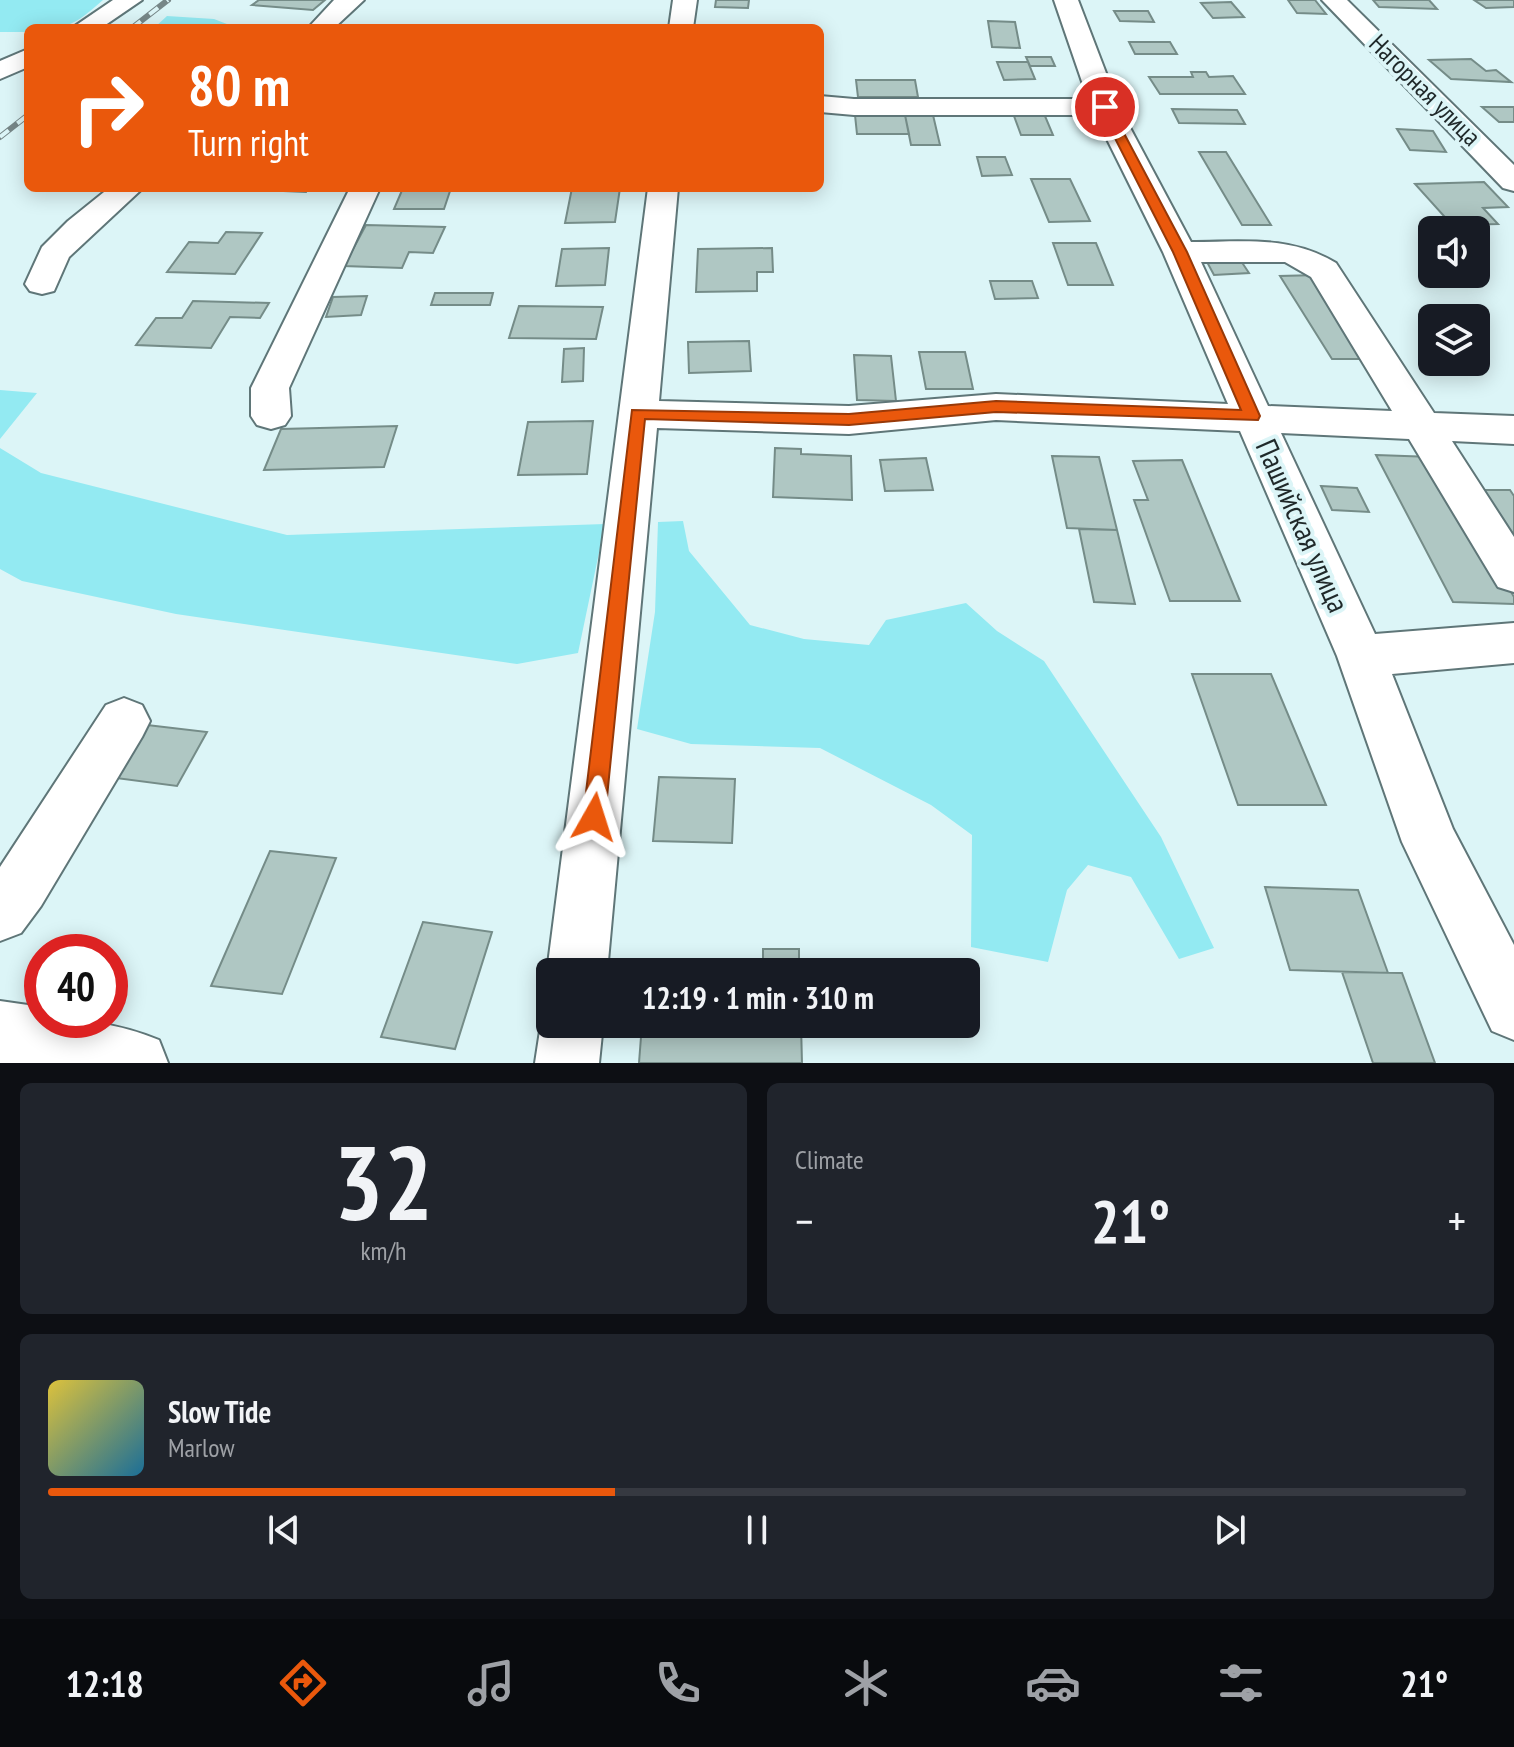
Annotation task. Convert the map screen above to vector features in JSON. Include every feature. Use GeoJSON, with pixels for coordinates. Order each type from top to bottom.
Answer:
{"type":"FeatureCollection","features":[{"type":"Feature","properties":{"kind":"street"},"geometry":{"type":"LineString","coordinates":[[91,24],[130,0]]}},
{"type":"Feature","properties":{"kind":"street"},"geometry":{"type":"LineString","coordinates":[[324,24],[341,6],[352,0]]}},
{"type":"Feature","properties":{"kind":"street"},"geometry":{"type":"LineString","coordinates":[[682,24],[685,0]]}},
{"type":"Feature","properties":{"kind":"street","name":"Пашийская улица"},"geometry":{"type":"LineString","coordinates":[[1066,0],[1105,107],[1180,252],[1361,656],[1430,842],[1514,1009]]}},
{"type":"Feature","properties":{"kind":"street","name":"Нагорная улица"},"geometry":{"type":"LineString","coordinates":[[1334,0],[1514,182]]}},
{"type":"Feature","properties":{"kind":"street"},"geometry":{"type":"LineString","coordinates":[[0,71],[24,59]]}},
{"type":"Feature","properties":{"kind":"street"},"geometry":{"type":"LineString","coordinates":[[824,104],[1105,107]]}},
{"type":"Feature","properties":{"kind":"street"},"geometry":{"type":"LineString","coordinates":[[42,284],[54,254],[79,228],[123,192]]}},
{"type":"Feature","properties":{"kind":"street"},"geometry":{"type":"LineString","coordinates":[[271,416],[270,388],[363,192]]}},
{"type":"Feature","properties":{"kind":"street"},"geometry":{"type":"LineString","coordinates":[[579,958],[663,192]]}},
{"type":"Feature","properties":{"kind":"street"},"geometry":{"type":"LineString","coordinates":[[1180,252],[1286,252],[1301,256],[1324,270],[1514,574]]}},
{"type":"Feature","properties":{"kind":"street"},"geometry":{"type":"LineString","coordinates":[[638,414],[849,420],[996,407],[1514,430]]}},
{"type":"Feature","properties":{"kind":"street"},"geometry":{"type":"LineString","coordinates":[[1361,656],[1514,643]]}},
{"type":"Feature","properties":{"kind":"street"},"geometry":{"type":"LineString","coordinates":[[0,912],[21,886],[124,721]]}},
{"type":"Feature","properties":{"kind":"street"},"geometry":{"type":"LineString","coordinates":[[0,1033],[39,1038],[136,1063]]}},
{"type":"Feature","properties":{"kind":"street"},"geometry":{"type":"LineString","coordinates":[[567,1063],[570,1038]]}},
{"type":"Feature","properties":{"kind":"shaded area"},"geometry":{"type":"Polygon","coordinates":[[[0,0],[103,0],[70,24],[24,24],[24,32],[0,32],[0,0]]]}},
{"type":"Feature","properties":{"kind":"shaded area"},"geometry":{"type":"Polygon","coordinates":[[[167,16],[214,19],[227,24],[158,24],[167,16]]]}},
{"type":"Feature","properties":{"kind":"shaded area"},"geometry":{"type":"Polygon","coordinates":[[[0,390],[37,393],[0,439],[0,390]]]}},
{"type":"Feature","properties":{"kind":"shaded area"},"geometry":{"type":"Polygon","coordinates":[[[0,448],[41,473],[287,535],[605,524],[578,653],[517,664],[176,614],[22,581],[0,569],[0,448]]]}},
{"type":"Feature","properties":{"kind":"shaded area"},"geometry":{"type":"Polygon","coordinates":[[[683,521],[689,551],[750,625],[804,639],[869,645],[886,620],[966,603],[997,631],[1044,661],[1161,837],[1214,948],[1179,959],[1131,877],[1088,865],[1067,890],[1048,962],[971,947],[972,835],[931,805],[820,748],[691,744],[637,729],[655,612],[658,522],[683,521]]]}},
{"type":"Feature","properties":{"kind":"building"},"geometry":{"type":"Polygon","coordinates":[[[259,0],[325,0],[313,10],[252,5],[259,0]]]}},
{"type":"Feature","properties":{"kind":"building"},"geometry":{"type":"Polygon","coordinates":[[[716,0],[749,0],[748,8],[715,7],[716,0]]]}},
{"type":"Feature","properties":{"kind":"building"},"geometry":{"type":"Polygon","coordinates":[[[1288,0],[1315,0],[1326,14],[1297,13],[1288,0]]]}},
{"type":"Feature","properties":{"kind":"building"},"geometry":{"type":"Polygon","coordinates":[[[1373,0],[1429,0],[1437,9],[1379,7],[1373,0]]]}},
{"type":"Feature","properties":{"kind":"building"},"geometry":{"type":"Polygon","coordinates":[[[1474,0],[1514,0],[1514,7],[1486,8],[1474,0]]]}},
{"type":"Feature","properties":{"kind":"building"},"geometry":{"type":"Polygon","coordinates":[[[1231,2],[1244,17],[1213,18],[1201,3],[1231,2]]]}},
{"type":"Feature","properties":{"kind":"building"},"geometry":{"type":"Polygon","coordinates":[[[1114,11],[1148,11],[1154,22],[1120,21],[1114,11]]]}},
{"type":"Feature","properties":{"kind":"building"},"geometry":{"type":"Polygon","coordinates":[[[988,21],[1015,22],[1020,48],[992,47],[988,21]]]}},
{"type":"Feature","properties":{"kind":"building"},"geometry":{"type":"Polygon","coordinates":[[[1129,42],[1170,42],[1177,54],[1135,54],[1129,42]]]}},
{"type":"Feature","properties":{"kind":"building"},"geometry":{"type":"Polygon","coordinates":[[[1026,57],[1051,57],[1055,66],[1030,66],[1026,57]]]}},
{"type":"Feature","properties":{"kind":"building"},"geometry":{"type":"Polygon","coordinates":[[[1471,59],[1486,71],[1496,70],[1511,82],[1451,79],[1429,60],[1471,59]]]}},
{"type":"Feature","properties":{"kind":"building"},"geometry":{"type":"Polygon","coordinates":[[[997,62],[1028,62],[1035,79],[1004,80],[997,62]]]}},
{"type":"Feature","properties":{"kind":"building"},"geometry":{"type":"Polygon","coordinates":[[[1191,72],[1206,72],[1209,77],[1233,76],[1245,94],[1160,94],[1149,77],[1193,77],[1191,72]]]}},
{"type":"Feature","properties":{"kind":"building"},"geometry":{"type":"Polygon","coordinates":[[[856,80],[915,80],[918,97],[858,97],[856,80]]]}},
{"type":"Feature","properties":{"kind":"building"},"geometry":{"type":"Polygon","coordinates":[[[1482,107],[1514,107],[1514,122],[1499,122],[1482,107]]]}},
{"type":"Feature","properties":{"kind":"building"},"geometry":{"type":"Polygon","coordinates":[[[1172,109],[1237,110],[1245,124],[1179,123],[1172,109]]]}},
{"type":"Feature","properties":{"kind":"building"},"geometry":{"type":"Polygon","coordinates":[[[855,115],[905,115],[909,134],[857,134],[855,115]]]}},
{"type":"Feature","properties":{"kind":"building"},"geometry":{"type":"Polygon","coordinates":[[[905,115],[933,115],[940,145],[911,145],[905,115]]]}},
{"type":"Feature","properties":{"kind":"building"},"geometry":{"type":"Polygon","coordinates":[[[1014,116],[1045,116],[1053,135],[1021,135],[1014,116]]]}},
{"type":"Feature","properties":{"kind":"building"},"geometry":{"type":"Polygon","coordinates":[[[1397,129],[1433,131],[1446,152],[1410,150],[1397,129]]]}},
{"type":"Feature","properties":{"kind":"building"},"geometry":{"type":"Polygon","coordinates":[[[1199,152],[1226,152],[1271,225],[1242,225],[1199,152]]]}},
{"type":"Feature","properties":{"kind":"building"},"geometry":{"type":"Polygon","coordinates":[[[977,157],[1005,157],[1012,175],[982,176],[977,157]]]}},
{"type":"Feature","properties":{"kind":"building"},"geometry":{"type":"Polygon","coordinates":[[[1031,179],[1070,179],[1090,221],[1049,222],[1031,179]]]}},
{"type":"Feature","properties":{"kind":"building"},"geometry":{"type":"Polygon","coordinates":[[[1484,182],[1508,207],[1483,208],[1498,224],[1490,224],[1490,216],[1444,216],[1415,184],[1484,182]]]}},
{"type":"Feature","properties":{"kind":"building"},"geometry":{"type":"Polygon","coordinates":[[[401,192],[450,192],[444,209],[394,209],[401,192]]]}},
{"type":"Feature","properties":{"kind":"building"},"geometry":{"type":"Polygon","coordinates":[[[571,192],[619,192],[615,222],[565,223],[571,192]]]}},
{"type":"Feature","properties":{"kind":"building"},"geometry":{"type":"Polygon","coordinates":[[[366,225],[445,227],[433,253],[409,252],[402,268],[344,266],[366,225]]]}},
{"type":"Feature","properties":{"kind":"building"},"geometry":{"type":"Polygon","coordinates":[[[226,232],[262,233],[235,274],[167,272],[189,242],[218,243],[226,232]]]}},
{"type":"Feature","properties":{"kind":"building"},"geometry":{"type":"Polygon","coordinates":[[[1053,243],[1096,243],[1113,285],[1068,285],[1053,243]]]}},
{"type":"Feature","properties":{"kind":"building"},"geometry":{"type":"Polygon","coordinates":[[[609,248],[605,285],[556,286],[562,249],[609,248]]]}},
{"type":"Feature","properties":{"kind":"building"},"geometry":{"type":"Polygon","coordinates":[[[772,248],[773,272],[757,272],[757,291],[696,292],[698,249],[772,248]]]}},
{"type":"Feature","properties":{"kind":"building"},"geometry":{"type":"Polygon","coordinates":[[[1241,261],[1249,273],[1214,275],[1207,262],[1241,261]]]}},
{"type":"Feature","properties":{"kind":"building"},"geometry":{"type":"Polygon","coordinates":[[[1318,275],[1373,359],[1332,359],[1280,276],[1318,275]]]}},
{"type":"Feature","properties":{"kind":"building"},"geometry":{"type":"Polygon","coordinates":[[[990,281],[1032,281],[1038,298],[995,299],[990,281]]]}},
{"type":"Feature","properties":{"kind":"building"},"geometry":{"type":"Polygon","coordinates":[[[435,293],[493,293],[490,305],[431,305],[435,293]]]}},
{"type":"Feature","properties":{"kind":"building"},"geometry":{"type":"Polygon","coordinates":[[[367,296],[361,315],[326,317],[333,297],[367,296]]]}},
{"type":"Feature","properties":{"kind":"building"},"geometry":{"type":"Polygon","coordinates":[[[193,301],[269,303],[260,318],[230,317],[211,348],[136,345],[156,318],[182,318],[193,301]]]}},
{"type":"Feature","properties":{"kind":"building"},"geometry":{"type":"Polygon","coordinates":[[[519,306],[603,307],[596,339],[509,338],[519,306]]]}},
{"type":"Feature","properties":{"kind":"building"},"geometry":{"type":"Polygon","coordinates":[[[749,341],[751,371],[689,373],[688,342],[749,341]]]}},
{"type":"Feature","properties":{"kind":"building"},"geometry":{"type":"Polygon","coordinates":[[[584,348],[583,381],[562,382],[564,349],[584,348]]]}},
{"type":"Feature","properties":{"kind":"building"},"geometry":{"type":"Polygon","coordinates":[[[919,352],[965,352],[973,389],[926,389],[919,352]]]}},
{"type":"Feature","properties":{"kind":"building"},"geometry":{"type":"Polygon","coordinates":[[[854,355],[891,356],[896,401],[857,400],[854,355]]]}},
{"type":"Feature","properties":{"kind":"building"},"geometry":{"type":"Polygon","coordinates":[[[593,421],[587,474],[518,475],[528,422],[593,421]]]}},
{"type":"Feature","properties":{"kind":"building"},"geometry":{"type":"Polygon","coordinates":[[[397,426],[384,467],[264,470],[281,429],[397,426]]]}},
{"type":"Feature","properties":{"kind":"building"},"geometry":{"type":"Polygon","coordinates":[[[775,448],[801,449],[801,454],[851,456],[852,500],[773,497],[775,448]]]}},
{"type":"Feature","properties":{"kind":"building"},"geometry":{"type":"Polygon","coordinates":[[[1376,455],[1433,457],[1514,597],[1514,604],[1453,602],[1376,455]]]}},
{"type":"Feature","properties":{"kind":"building"},"geometry":{"type":"Polygon","coordinates":[[[1052,456],[1099,457],[1117,530],[1067,528],[1052,456]]]}},
{"type":"Feature","properties":{"kind":"building"},"geometry":{"type":"Polygon","coordinates":[[[926,458],[933,490],[885,491],[880,460],[926,458]]]}},
{"type":"Feature","properties":{"kind":"building"},"geometry":{"type":"Polygon","coordinates":[[[1182,460],[1240,601],[1170,601],[1134,500],[1148,500],[1133,461],[1182,460]]]}},
{"type":"Feature","properties":{"kind":"building"},"geometry":{"type":"Polygon","coordinates":[[[1321,486],[1357,488],[1369,512],[1332,510],[1321,486]]]}},
{"type":"Feature","properties":{"kind":"building"},"geometry":{"type":"Polygon","coordinates":[[[1476,490],[1510,490],[1514,496],[1514,548],[1476,490]]]}},
{"type":"Feature","properties":{"kind":"building"},"geometry":{"type":"Polygon","coordinates":[[[1079,529],[1117,530],[1135,604],[1094,602],[1079,529]]]}},
{"type":"Feature","properties":{"kind":"building"},"geometry":{"type":"Polygon","coordinates":[[[1192,674],[1271,674],[1326,805],[1238,805],[1192,674]]]}},
{"type":"Feature","properties":{"kind":"building"},"geometry":{"type":"Polygon","coordinates":[[[147,725],[207,732],[177,786],[116,778],[147,725]]]}},
{"type":"Feature","properties":{"kind":"building"},"geometry":{"type":"Polygon","coordinates":[[[659,777],[735,779],[732,843],[653,841],[659,777]]]}},
{"type":"Feature","properties":{"kind":"building"},"geometry":{"type":"Polygon","coordinates":[[[270,851],[336,858],[282,994],[211,986],[270,851]]]}},
{"type":"Feature","properties":{"kind":"building"},"geometry":{"type":"Polygon","coordinates":[[[1265,887],[1358,890],[1388,973],[1290,970],[1265,887]]]}},
{"type":"Feature","properties":{"kind":"building"},"geometry":{"type":"Polygon","coordinates":[[[423,922],[492,932],[455,1049],[381,1037],[423,922]]]}},
{"type":"Feature","properties":{"kind":"building"},"geometry":{"type":"Polygon","coordinates":[[[763,949],[799,949],[799,958],[763,958],[763,949]]]}},
{"type":"Feature","properties":{"kind":"building"},"geometry":{"type":"Polygon","coordinates":[[[1342,972],[1402,973],[1435,1063],[1373,1063],[1342,972]]]}},
{"type":"Feature","properties":{"kind":"building"},"geometry":{"type":"Polygon","coordinates":[[[641,1038],[801,1038],[802,1063],[639,1063],[641,1038]]]}},
{"type":"Feature","properties":{"kind":"railway"},"geometry":{"type":"LineString","coordinates":[[137,24],[168,0]]}},
{"type":"Feature","properties":{"kind":"railway"},"geometry":{"type":"LineString","coordinates":[[0,137],[24,118]]}},
{"type":"Feature","properties":{"kind":"route"},"geometry":{"type":"LineString","coordinates":[[594,817],[638,414],[849,420],[996,407],[1252,416],[1180,252],[1105,107]]}}]}
